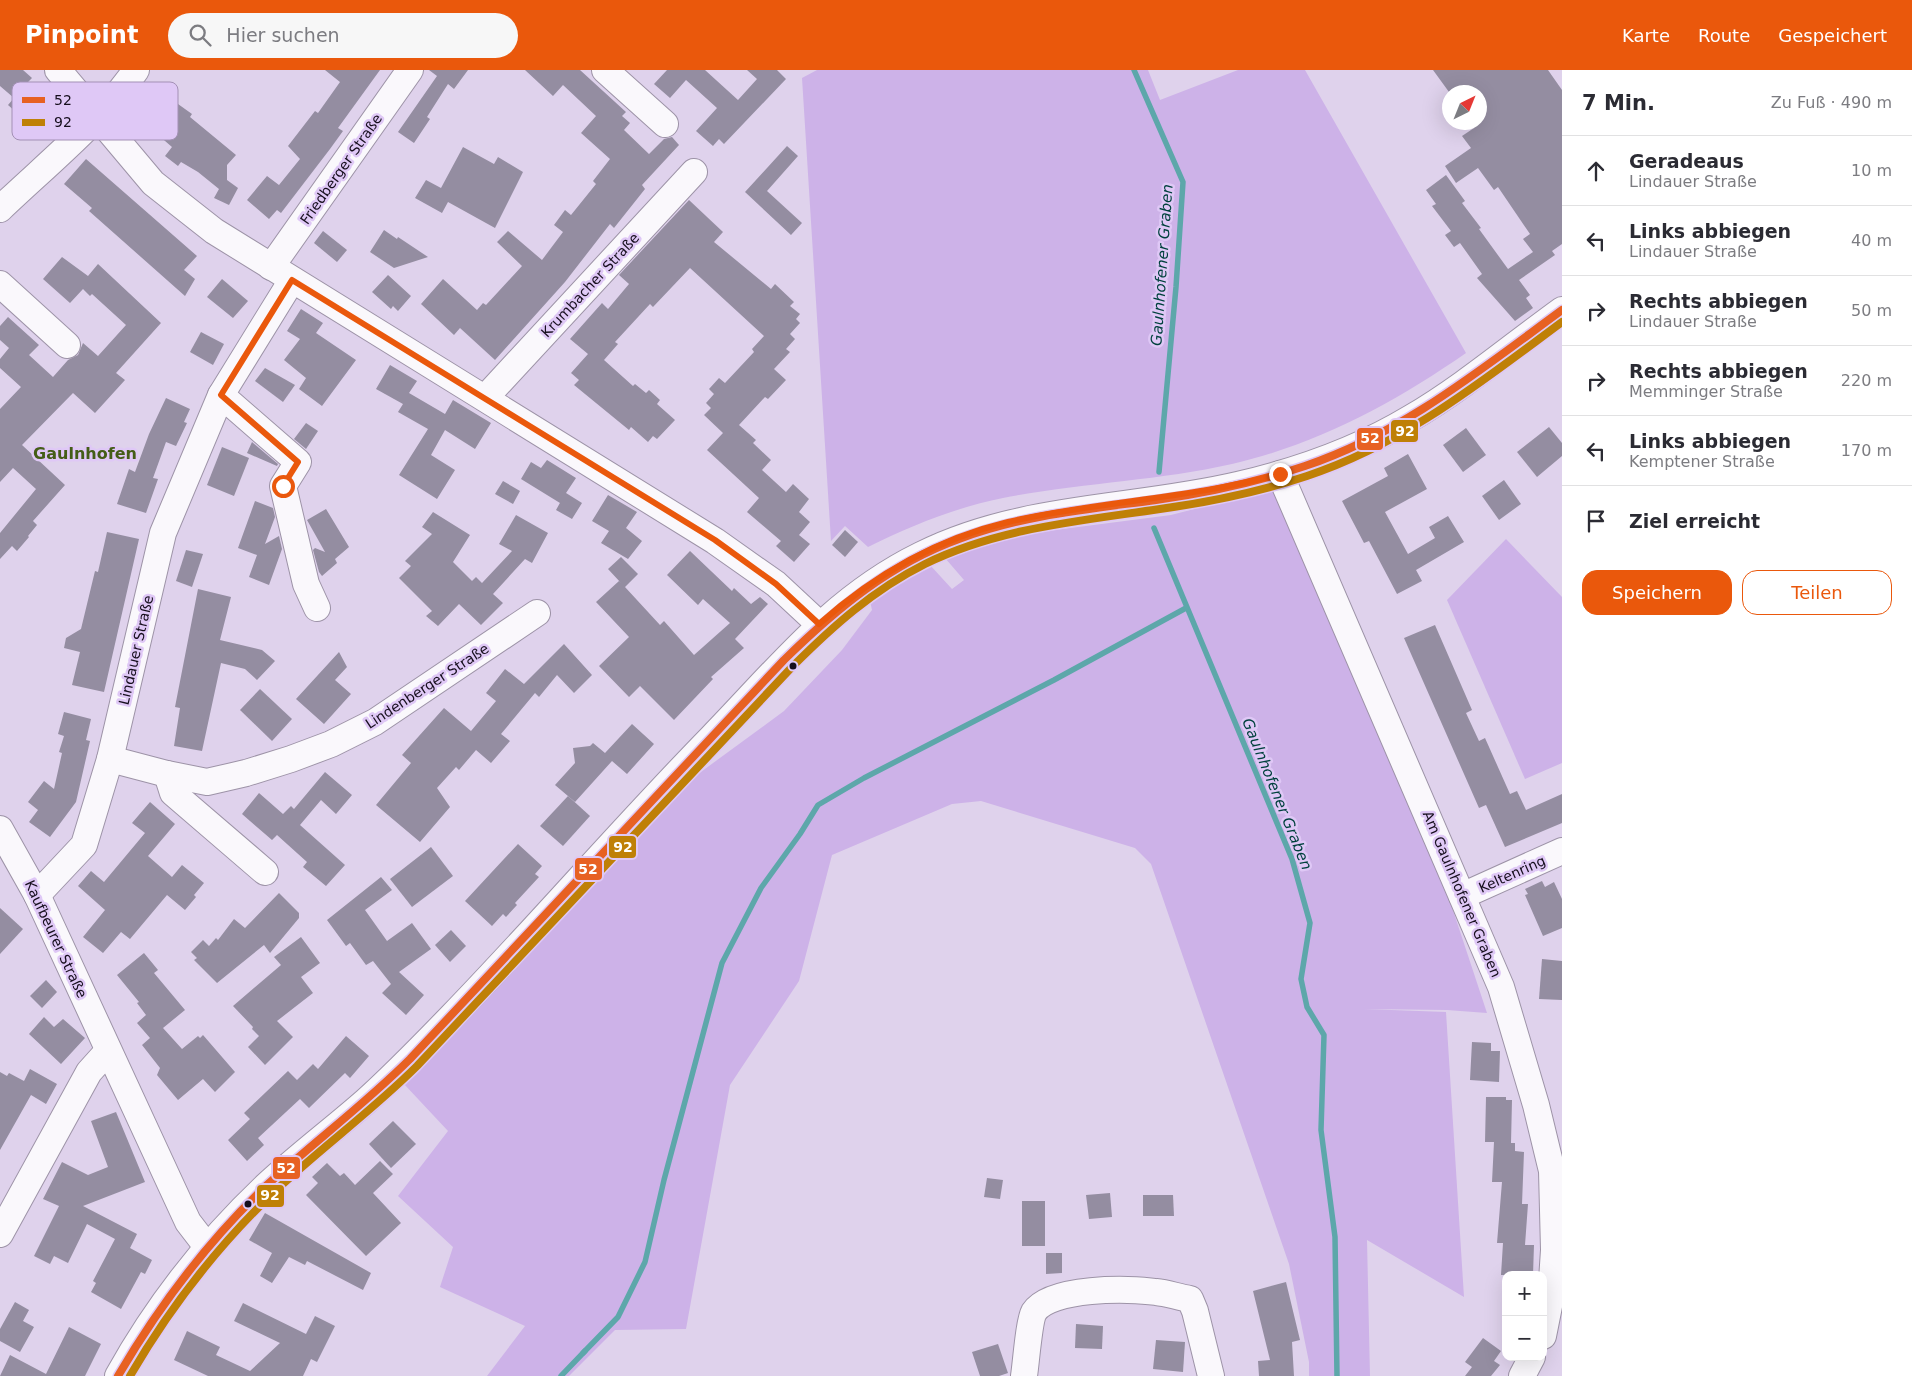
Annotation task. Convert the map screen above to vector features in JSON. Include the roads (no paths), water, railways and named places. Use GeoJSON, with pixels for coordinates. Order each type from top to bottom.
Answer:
{"type":"FeatureCollection","features":[{"type":"Feature","properties":{"kind":"street"},"geometry":{"type":"LineString","coordinates":[[58,70],[68,82]]}},
{"type":"Feature","properties":{"kind":"street"},"geometry":{"type":"LineString","coordinates":[[128,82],[136,70]]}},
{"type":"Feature","properties":{"kind":"street","name":"Friedberger Straße"},"geometry":{"type":"LineString","coordinates":[[281,274],[410,70]]}},
{"type":"Feature","properties":{"kind":"street"},"geometry":{"type":"LineString","coordinates":[[605,70],[665,124]]}},
{"type":"Feature","properties":{"kind":"street"},"geometry":{"type":"LineString","coordinates":[[0,208],[73,140]]}},
{"type":"Feature","properties":{"kind":"street"},"geometry":{"type":"LineString","coordinates":[[116,140],[153,183],[214,231],[715,540],[776,584],[819,624]]}},
{"type":"Feature","properties":{"kind":"street","name":"Krumbacher Straße"},"geometry":{"type":"LineString","coordinates":[[485,398],[694,172]]}},
{"type":"Feature","properties":{"kind":"street","name":"Lindauer Straße"},"geometry":{"type":"LineString","coordinates":[[37,895],[84,844],[110,759],[163,534],[221,395],[281,274]]}},
{"type":"Feature","properties":{"kind":"street"},"geometry":{"type":"LineString","coordinates":[[0,284],[67,345]]}},
{"type":"Feature","properties":{"kind":"street"},"geometry":{"type":"LineString","coordinates":[[118,1376],[165,1303],[208,1248],[263,1189],[366,1101],[447,1021],[523,941],[662,787],[819,624],[846,601],[894,568],[955,539],[982,530],[1033,517],[1080,509],[1207,492],[1280,474],[1363,444],[1413,417],[1562,310]]}},
{"type":"Feature","properties":{"kind":"street"},"geometry":{"type":"LineString","coordinates":[[221,395],[298,462],[283,486],[306,584],[317,608]]}},
{"type":"Feature","properties":{"kind":"street","name":"Am Gaulnhofener Graben"},"geometry":{"type":"LineString","coordinates":[[1280,474],[1501,987],[1557,1171],[1551,1296],[1547,1316]]}},
{"type":"Feature","properties":{"kind":"street","name":"Lindenberger Straße"},"geometry":{"type":"LineString","coordinates":[[110,759],[207,782],[246,773],[332,744],[375,722],[537,613]]}},
{"type":"Feature","properties":{"kind":"street"},"geometry":{"type":"LineString","coordinates":[[167,774],[173,793],[265,872]]}},
{"type":"Feature","properties":{"kind":"street","name":"Kaufbeurer Straße"},"geometry":{"type":"LineString","coordinates":[[0,829],[37,895],[188,1222],[208,1248]]}},
{"type":"Feature","properties":{"kind":"street","name":"Keltenring"},"geometry":{"type":"LineString","coordinates":[[1462,896],[1562,851]]}},
{"type":"Feature","properties":{"kind":"street"},"geometry":{"type":"LineString","coordinates":[[0,1234],[89,1072],[108,1052]]}},
{"type":"Feature","properties":{"kind":"street"},"geometry":{"type":"LineString","coordinates":[[1024,1376],[1033,1313],[1041,1303],[1056,1297],[1112,1289],[1156,1292],[1190,1299],[1195,1311],[1211,1376]]}},
{"type":"Feature","properties":{"kind":"street"},"geometry":{"type":"LineString","coordinates":[[1522,1376],[1530,1361]]}},
{"type":"Feature","properties":{"kind":"waterway","name":"Gaulnhofener Graben"},"geometry":{"type":"LineString","coordinates":[[1134,70],[1183,182],[1176,287],[1159,472]]}},
{"type":"Feature","properties":{"kind":"waterway","name":"Gaulnhofener Graben"},"geometry":{"type":"LineString","coordinates":[[1154,528],[1292,859],[1310,923],[1301,979],[1307,1007],[1324,1035],[1321,1130],[1335,1237],[1337,1376]]}},
{"type":"Feature","properties":{"kind":"waterway"},"geometry":{"type":"LineString","coordinates":[[583,1353],[618,1317],[645,1262],[664,1180],[722,963],[761,888],[800,834],[818,805],[864,778],[1054,680],[1186,608]]}},
{"type":"Feature","properties":{"kind":"waterway"},"geometry":{"type":"LineString","coordinates":[[561,1376],[585,1351]]}},
{"type":"Feature","properties":{"kind":"district","name":"Gaulnhofen"},"geometry":{"type":"Point","coordinates":[85,453]}}]}
